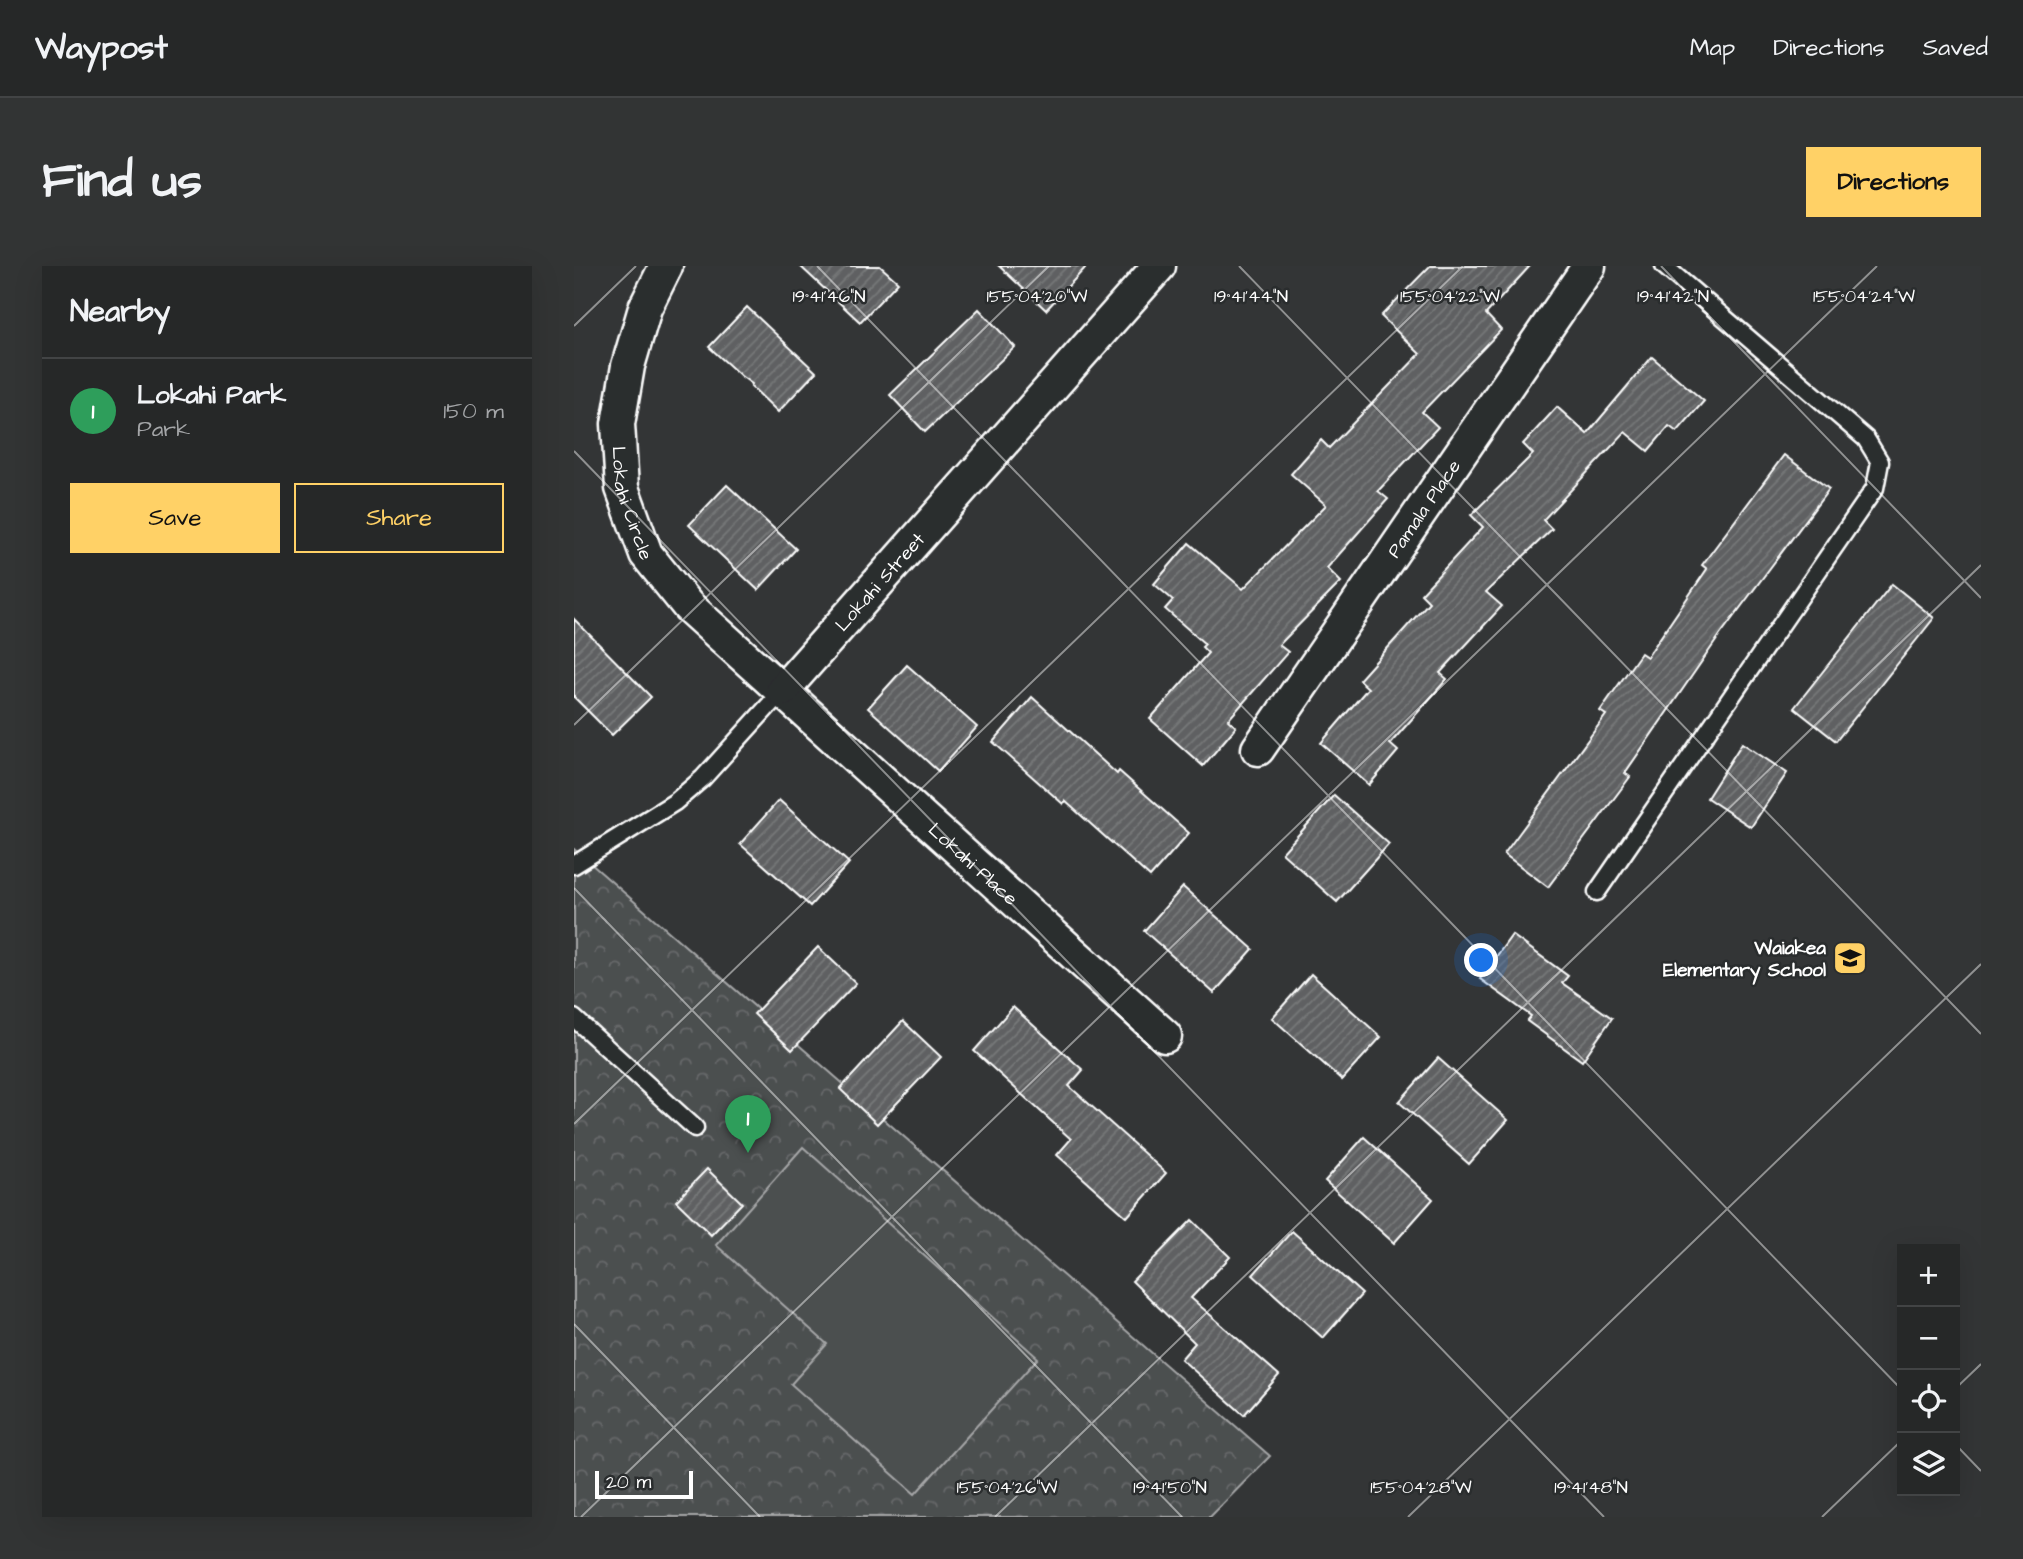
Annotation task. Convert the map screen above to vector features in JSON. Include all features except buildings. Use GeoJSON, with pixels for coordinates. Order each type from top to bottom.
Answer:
{"type":"FeatureCollection","features":[{"type":"Feature","properties":{"kind":"street","name":"Lokahi Circle"},"geometry":{"type":"LineString","coordinates":[[666,266],[645,308],[628,366],[618,424],[621,488],[646,554],[688,606],[783,690]]}},
{"type":"Feature","properties":{"kind":"street","name":"Lokahi Street"},"geometry":{"type":"LineString","coordinates":[[783,690],[1159,266]]}},
{"type":"Feature","properties":{"kind":"street","name":"Pamala Place"},"geometry":{"type":"LineString","coordinates":[[1258,749],[1590,266]]}},
{"type":"Feature","properties":{"kind":"street","name":"Lokahi Place"},"geometry":{"type":"LineString","coordinates":[[783,690],[1165,1036]]}},
{"type":"Feature","properties":{"kind":"lane"},"geometry":{"type":"LineString","coordinates":[[1597,892],[1875,488],[1880,462],[1866,439],[1664,266]]}},
{"type":"Feature","properties":{"kind":"lane","name":"Lokahi Street"},"geometry":{"type":"LineString","coordinates":[[574,865],[675,802],[703,778],[783,690]]}},
{"type":"Feature","properties":{"kind":"lane"},"geometry":{"type":"LineString","coordinates":[[574,1018],[695,1128]]}},
{"type":"Feature","properties":{"kind":"green space"},"geometry":{"type":"Polygon","coordinates":[[[574,849],[1270,1456],[1210,1517],[574,1517],[574,849]]]}},
{"type":"Feature","properties":{"kind":"green space"},"geometry":{"type":"Polygon","coordinates":[[[803,1147],[1038,1358],[915,1494],[791,1384],[827,1344],[716,1245],[803,1147]]]}},
{"type":"Feature","properties":{"kind":"place","name":"Waiakea Elementary School"},"geometry":{"type":"Point","coordinates":[1850,958]}},
{"type":"Feature","properties":{"kind":"place","name":"Lokahi Park"},"geometry":{"type":"Point","coordinates":[748,1153]}}]}
